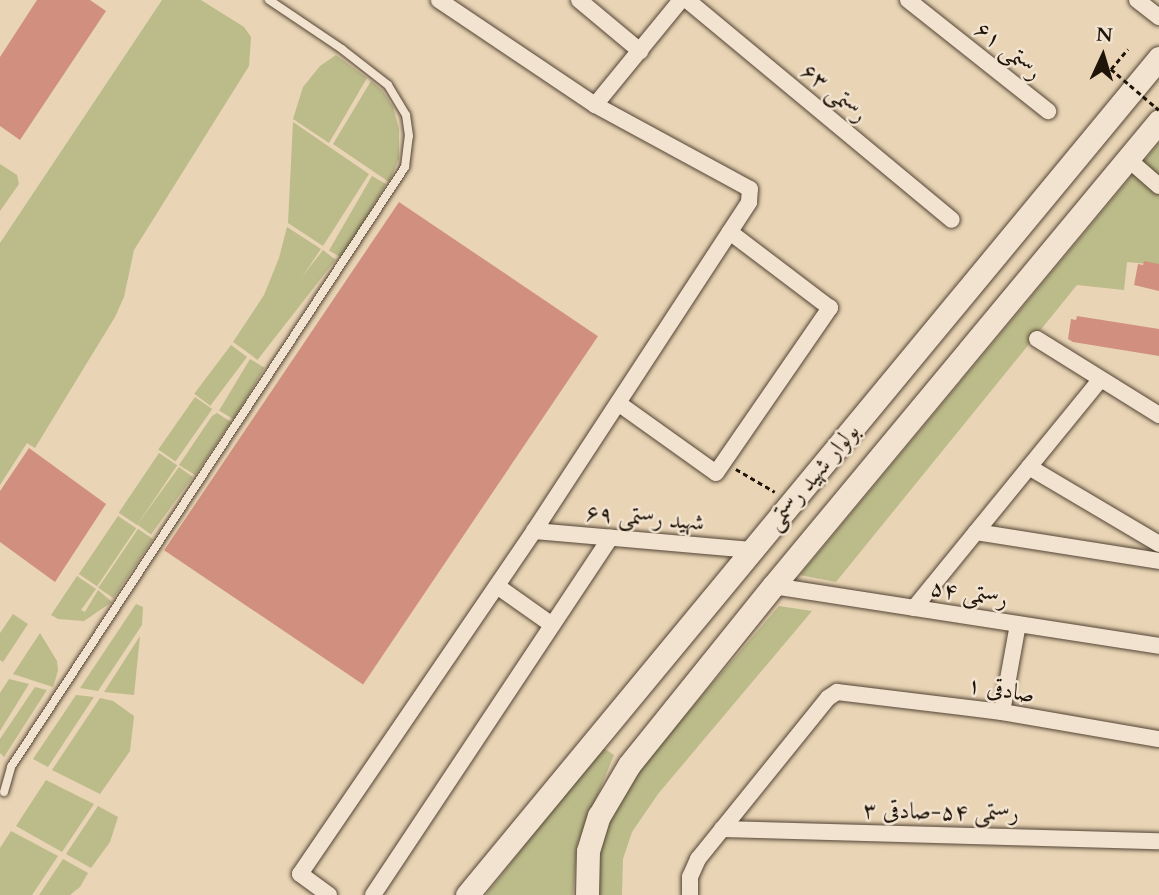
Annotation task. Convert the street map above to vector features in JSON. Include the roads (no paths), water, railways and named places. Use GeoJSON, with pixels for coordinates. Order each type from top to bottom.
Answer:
{"type":"FeatureCollection","features":[{"type":"Feature","properties":{"kind":"main road","name":"بولوار شهید رستمی"},"geometry":{"type":"LineString","coordinates":[[467,895],[1159,58]]}},
{"type":"Feature","properties":{"kind":"main road","name":"بولوار شهید رستمی"},"geometry":{"type":"LineString","coordinates":[[585,893],[588,851],[599,816],[629,765],[773,586],[1159,121]]}},
{"type":"Feature","properties":{"kind":"street"},"geometry":{"type":"LineString","coordinates":[[329,895],[300,874],[534,531],[749,202],[750,189],[595,105],[439,0]]}},
{"type":"Feature","properties":{"kind":"street"},"geometry":{"type":"LineString","coordinates":[[579,0],[640,51]]}},
{"type":"Feature","properties":{"kind":"street"},"geometry":{"type":"LineString","coordinates":[[595,105],[681,0]]}},
{"type":"Feature","properties":{"kind":"street","name":"رستمی ۶۳"},"geometry":{"type":"LineString","coordinates":[[687,0],[952,220]]}},
{"type":"Feature","properties":{"kind":"street","name":"رستمی ۶۱"},"geometry":{"type":"LineString","coordinates":[[908,0],[1048,111]]}},
{"type":"Feature","properties":{"kind":"street"},"geometry":{"type":"LineString","coordinates":[[1137,0],[1159,18]]}},
{"type":"Feature","properties":{"kind":"street"},"geometry":{"type":"LineString","coordinates":[[1128,159],[1159,186]]}},
{"type":"Feature","properties":{"kind":"street"},"geometry":{"type":"LineString","coordinates":[[618,402],[716,472],[830,308],[730,232]]}},
{"type":"Feature","properties":{"kind":"street"},"geometry":{"type":"LineString","coordinates":[[1037,340],[1159,415]]}},
{"type":"Feature","properties":{"kind":"street"},"geometry":{"type":"LineString","coordinates":[[915,608],[1100,380]]}},
{"type":"Feature","properties":{"kind":"street"},"geometry":{"type":"LineString","coordinates":[[1029,467],[1159,544]]}},
{"type":"Feature","properties":{"kind":"street","name":"شهید رستمی ۶۹"},"geometry":{"type":"LineString","coordinates":[[534,531],[752,550]]}},
{"type":"Feature","properties":{"kind":"street"},"geometry":{"type":"LineString","coordinates":[[976,532],[1159,561]]}},
{"type":"Feature","properties":{"kind":"street"},"geometry":{"type":"LineString","coordinates":[[373,895],[610,538]]}},
{"type":"Feature","properties":{"kind":"street"},"geometry":{"type":"LineString","coordinates":[[497,586],[552,625]]}},
{"type":"Feature","properties":{"kind":"street","name":"رستمی ۵۴"},"geometry":{"type":"LineString","coordinates":[[773,586],[1159,646]]}},
{"type":"Feature","properties":{"kind":"street"},"geometry":{"type":"LineString","coordinates":[[1002,712],[1018,624]]}},
{"type":"Feature","properties":{"kind":"street","name":"صادقی ۱"},"geometry":{"type":"LineString","coordinates":[[722,830],[828,698],[837,692],[1002,712],[1159,739]]}},
{"type":"Feature","properties":{"kind":"street"},"geometry":{"type":"LineString","coordinates":[[690,895],[694,867],[722,830]]}},
{"type":"Feature","properties":{"kind":"street","name":"رستمی ۵۴-صادقی ۳"},"geometry":{"type":"LineString","coordinates":[[722,830],[1159,841]]}},
{"type":"Feature","properties":{"kind":"lane"},"geometry":{"type":"LineString","coordinates":[[4,792],[12,767],[405,167],[409,136],[405,115],[388,85],[342,49],[269,0]]}}]}
